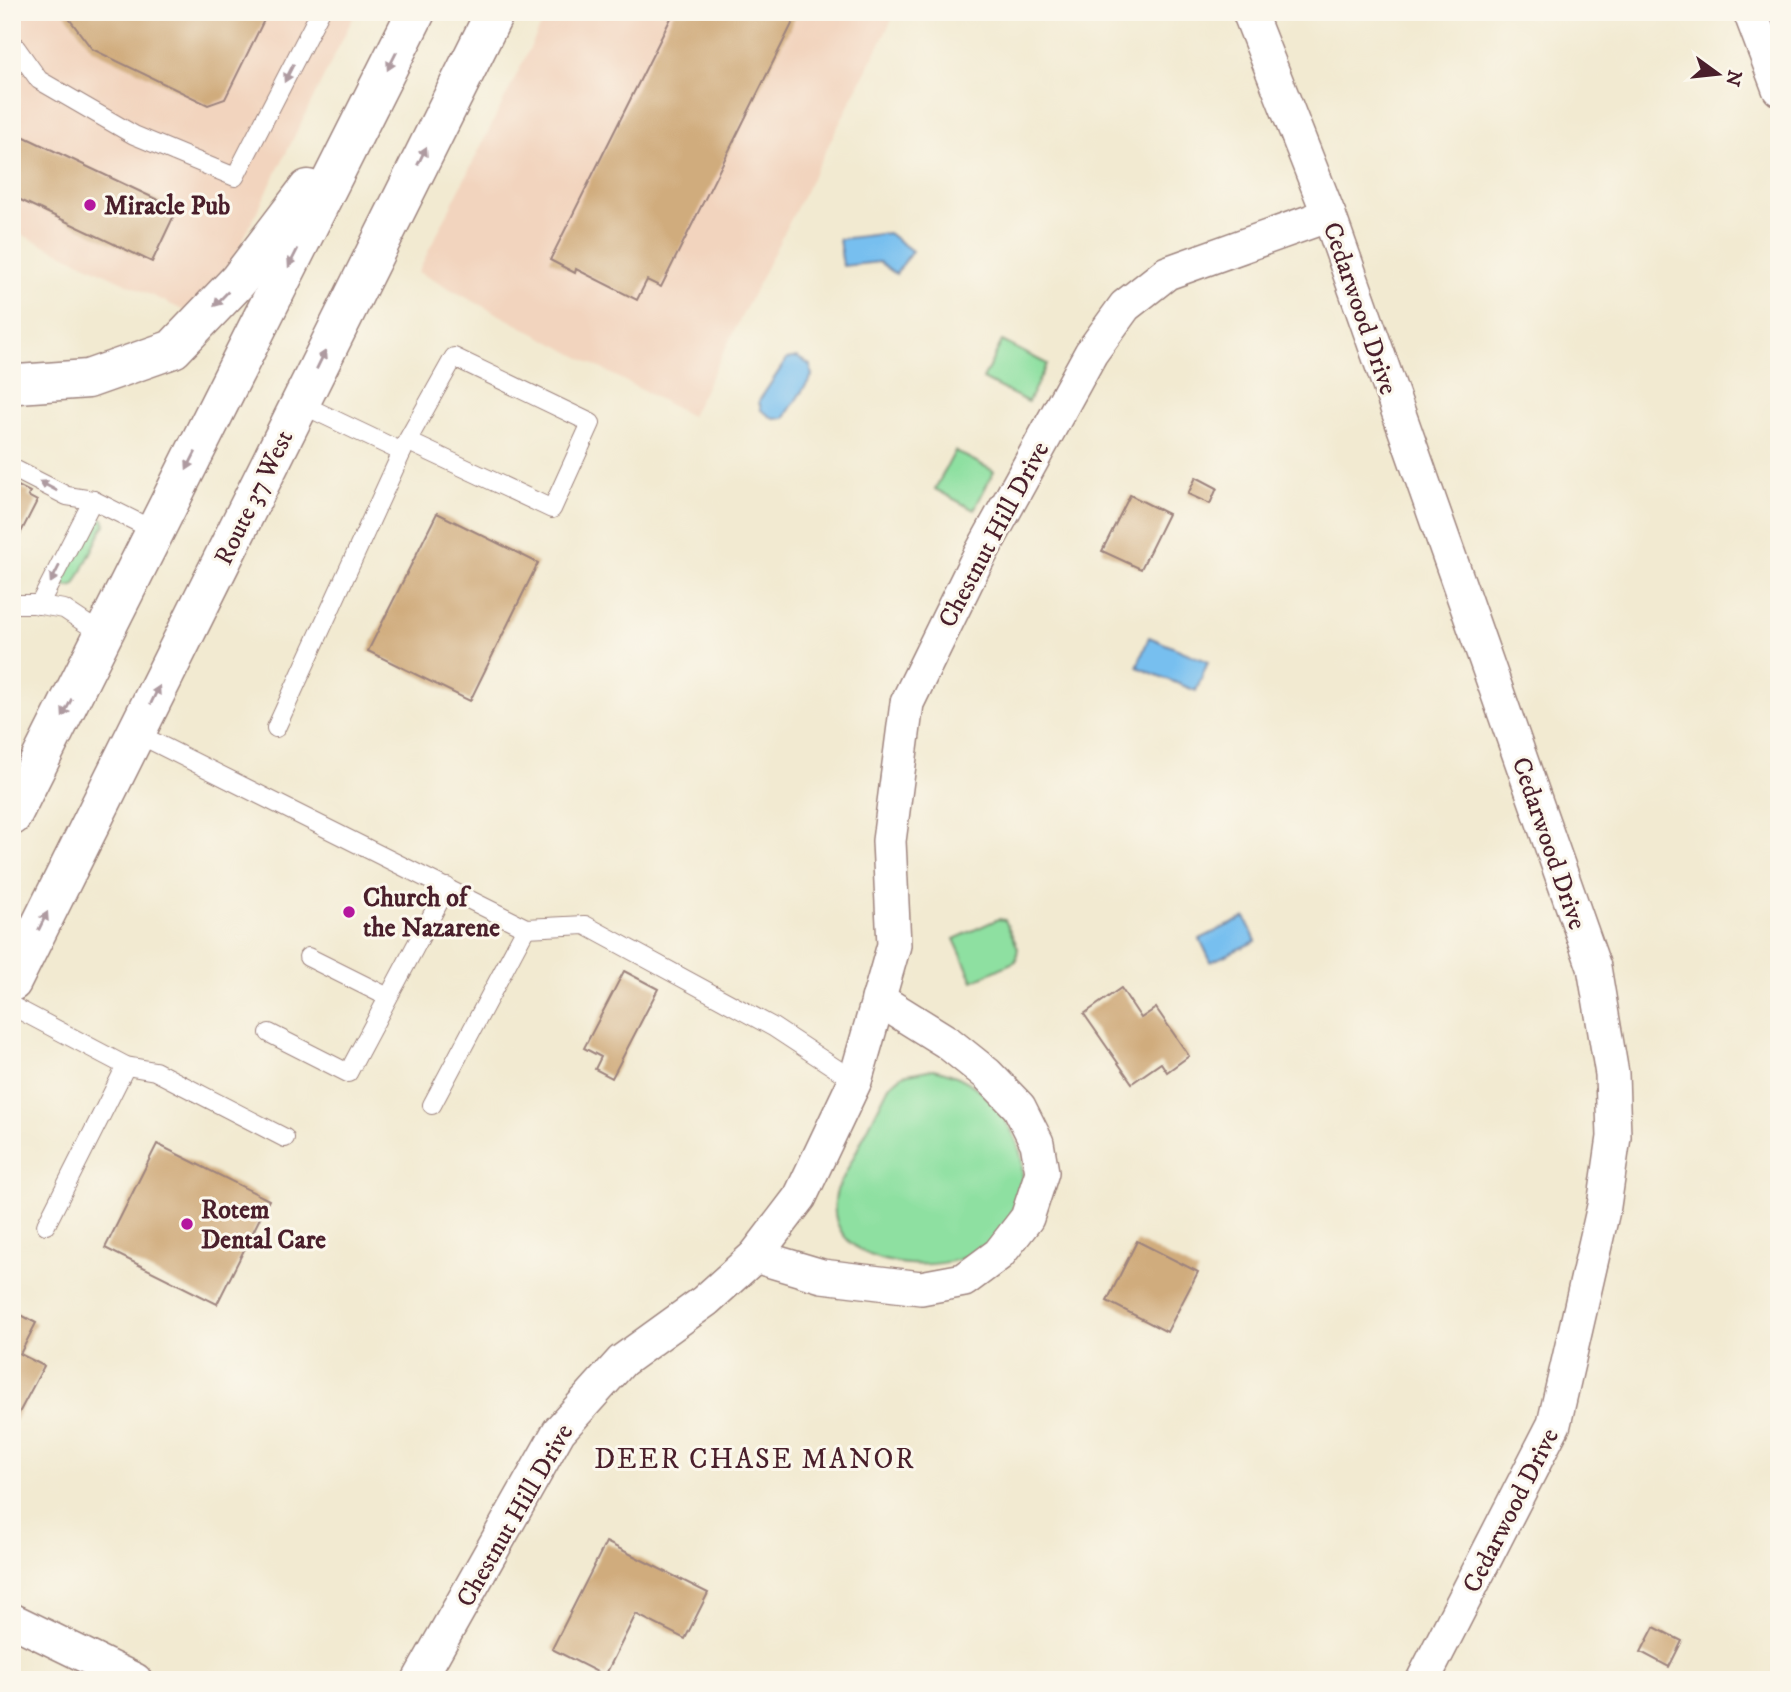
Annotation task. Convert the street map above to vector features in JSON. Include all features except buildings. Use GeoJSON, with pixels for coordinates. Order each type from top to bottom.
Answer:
{"type":"FeatureCollection","features":[{"type":"Feature","properties":{"kind":"highway"},"geometry":{"type":"LineString","coordinates":[[13,815],[416,12]]}},
{"type":"Feature","properties":{"kind":"highway","name":"Route 37 West"},"geometry":{"type":"LineString","coordinates":[[12,982],[495,12]]}},
{"type":"Feature","properties":{"kind":"highway"},"geometry":{"type":"LineString","coordinates":[[12,382],[19,384],[88,379],[173,349],[239,281],[368,109]]}},
{"type":"Feature","properties":{"kind":"street","name":"Cedarwood Drive"},"geometry":{"type":"LineString","coordinates":[[1249,12],[1329,215],[1594,967],[1612,1074],[1614,1137],[1604,1206],[1554,1424],[1423,1680]]}},
{"type":"Feature","properties":{"kind":"street"},"geometry":{"type":"LineString","coordinates":[[1750,12],[1779,89]]}},
{"type":"Feature","properties":{"kind":"street","name":"Chestnut Hill Drive"},"geometry":{"type":"LineString","coordinates":[[419,1680],[559,1431],[622,1361],[705,1301],[755,1255],[800,1198],[855,1081],[894,945],[889,841],[907,703],[975,564],[1091,352],[1125,306],[1167,273],[1329,215]]}},
{"type":"Feature","properties":{"kind":"street"},"geometry":{"type":"LineString","coordinates":[[755,1255],[822,1276],[921,1288],[964,1280],[999,1254],[1027,1218],[1042,1172],[1037,1143],[1019,1107],[987,1074],[947,1042],[878,999]]}},
{"type":"Feature","properties":{"kind":"street"},"geometry":{"type":"LineString","coordinates":[[12,1619],[135,1680]]}},
{"type":"Feature","properties":{"kind":"lane"},"geometry":{"type":"LineString","coordinates":[[12,42],[39,80],[134,135],[235,177],[320,12]]}},
{"type":"Feature","properties":{"kind":"lane"},"geometry":{"type":"LineString","coordinates":[[276,728],[405,447],[454,357],[591,423],[552,509],[405,447],[299,403]]}},
{"type":"Feature","properties":{"kind":"lane"},"geometry":{"type":"LineString","coordinates":[[12,468],[67,496],[93,500],[155,531]]}},
{"type":"Feature","properties":{"kind":"lane"},"geometry":{"type":"LineString","coordinates":[[39,605],[93,500]]}},
{"type":"Feature","properties":{"kind":"lane"},"geometry":{"type":"LineString","coordinates":[[12,604],[64,609],[103,635]]}},
{"type":"Feature","properties":{"kind":"lane"},"geometry":{"type":"LineString","coordinates":[[136,733],[526,928],[585,925],[773,1027],[855,1081]]}},
{"type":"Feature","properties":{"kind":"lane"},"geometry":{"type":"LineString","coordinates":[[269,1033],[348,1073],[447,887]]}},
{"type":"Feature","properties":{"kind":"lane"},"geometry":{"type":"LineString","coordinates":[[432,1105],[526,928]]}},
{"type":"Feature","properties":{"kind":"lane"},"geometry":{"type":"LineString","coordinates":[[308,957],[388,998]]}},
{"type":"Feature","properties":{"kind":"lane"},"geometry":{"type":"LineString","coordinates":[[12,1006],[126,1066],[155,1071],[285,1138]]}},
{"type":"Feature","properties":{"kind":"lane"},"geometry":{"type":"LineString","coordinates":[[46,1225],[126,1066]]}},
{"type":"Feature","properties":{"kind":"shaded area"},"geometry":{"type":"Polygon","coordinates":[[[12,12],[356,12],[234,258],[185,311],[12,230],[12,12]]]}},
{"type":"Feature","properties":{"kind":"shaded area"},"geometry":{"type":"Polygon","coordinates":[[[548,12],[896,12],[691,416],[418,272],[548,12]]]}},
{"type":"Feature","properties":{"kind":"green space"},"geometry":{"type":"Polygon","coordinates":[[[1002,341],[1047,364],[1028,402],[983,379],[1002,341]]]}},
{"type":"Feature","properties":{"kind":"green space"},"geometry":{"type":"Polygon","coordinates":[[[955,451],[994,471],[974,510],[935,489],[955,451]]]}},
{"type":"Feature","properties":{"kind":"green space"},"geometry":{"type":"Polygon","coordinates":[[[94,517],[103,519],[105,524],[75,585],[63,585],[63,576],[94,517]]]}},
{"type":"Feature","properties":{"kind":"green space"},"geometry":{"type":"Polygon","coordinates":[[[998,919],[1005,920],[1018,948],[1016,961],[973,981],[954,939],[998,919]]]}},
{"type":"Feature","properties":{"kind":"green space"},"geometry":{"type":"Polygon","coordinates":[[[933,1069],[968,1082],[987,1097],[1003,1117],[1020,1154],[1020,1190],[1010,1219],[986,1247],[966,1257],[940,1263],[913,1264],[886,1260],[863,1251],[845,1237],[835,1216],[837,1190],[889,1086],[903,1075],[933,1069]]]}},
{"type":"Feature","properties":{"kind":"water"},"geometry":{"type":"Polygon","coordinates":[[[888,233],[912,251],[896,274],[879,262],[843,266],[839,239],[888,233]]]}},
{"type":"Feature","properties":{"kind":"water"},"geometry":{"type":"Polygon","coordinates":[[[797,357],[810,365],[812,376],[784,418],[774,419],[761,410],[759,401],[787,359],[797,357]]]}},
{"type":"Feature","properties":{"kind":"water"},"geometry":{"type":"Polygon","coordinates":[[[1149,637],[1208,662],[1196,691],[1137,667],[1149,637]]]}},
{"type":"Feature","properties":{"kind":"water"},"geometry":{"type":"Polygon","coordinates":[[[1245,917],[1256,941],[1211,962],[1200,939],[1245,917]]]}},
{"type":"Feature","properties":{"kind":"place","name":"Miracle Pub"},"geometry":{"type":"Point","coordinates":[90,205]}},
{"type":"Feature","properties":{"kind":"place","name":"Church of the Nazarene"},"geometry":{"type":"Point","coordinates":[349,912]}},
{"type":"Feature","properties":{"kind":"place","name":"Rotem Dental Care"},"geometry":{"type":"Point","coordinates":[187,1224]}},
{"type":"Feature","properties":{"kind":"district","name":"DEER CHASE MANOR"},"geometry":{"type":"Point","coordinates":[755,1458]}}]}
